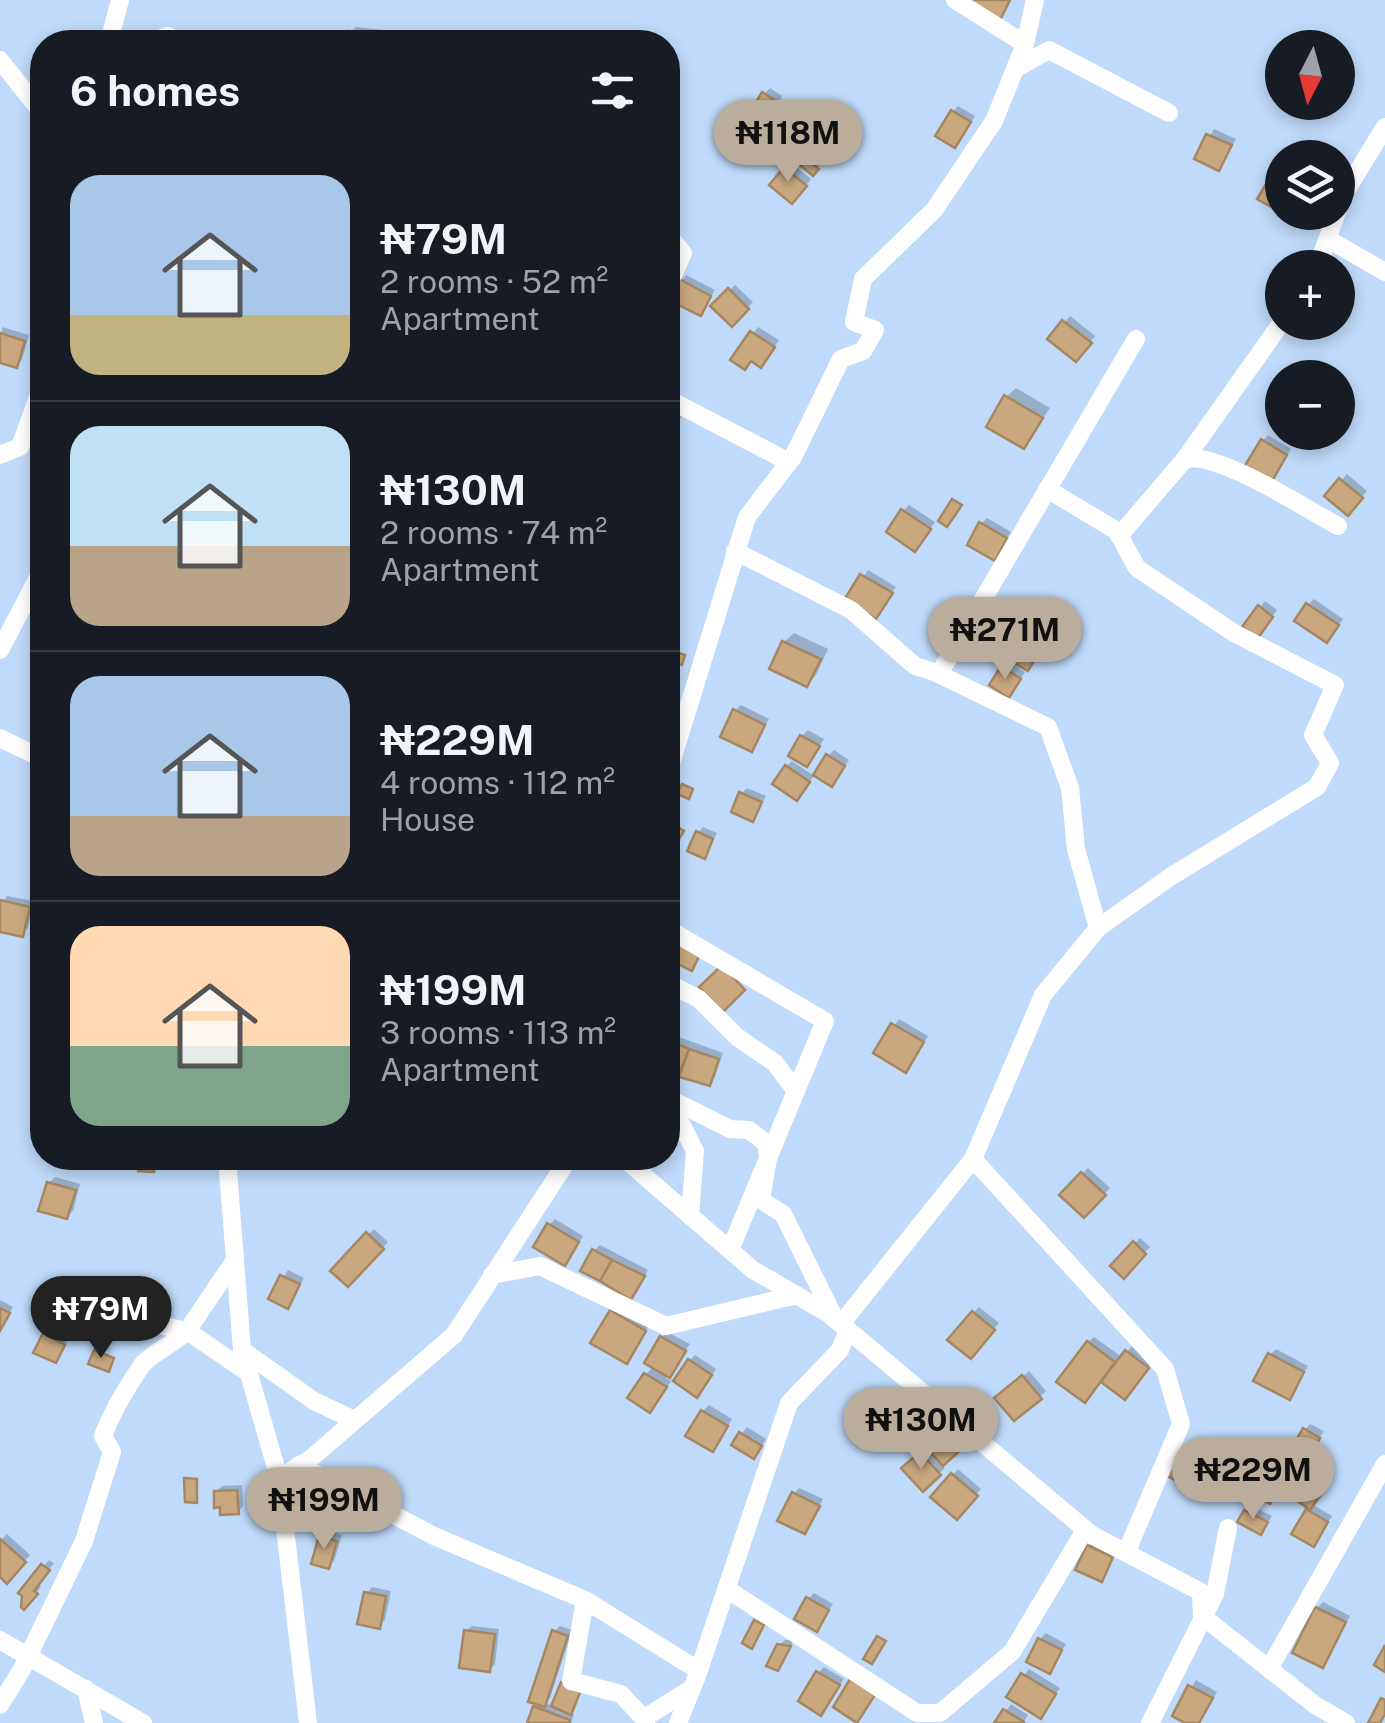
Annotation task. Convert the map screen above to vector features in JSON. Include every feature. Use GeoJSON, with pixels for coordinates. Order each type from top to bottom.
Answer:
{"type":"FeatureCollection","features":[{"type":"Feature","properties":{"kind":"street"},"geometry":{"type":"LineString","coordinates":[[112,30],[120,0]]}},
{"type":"Feature","properties":{"kind":"street"},"geometry":{"type":"LineString","coordinates":[[955,0],[1025,44]]}},
{"type":"Feature","properties":{"kind":"street"},"geometry":{"type":"LineString","coordinates":[[680,734],[747,516],[789,462],[840,359],[864,350],[875,330],[854,322],[863,279],[934,210],[994,121],[1025,44],[1036,0]]}},
{"type":"Feature","properties":{"kind":"street"},"geometry":{"type":"LineString","coordinates":[[1014,70],[1048,50],[1169,114]]}},
{"type":"Feature","properties":{"kind":"street"},"geometry":{"type":"LineString","coordinates":[[3,71],[30,98]]}},
{"type":"Feature","properties":{"kind":"street"},"geometry":{"type":"LineString","coordinates":[[21,86],[30,83]]}},
{"type":"Feature","properties":{"kind":"street"},"geometry":{"type":"LineString","coordinates":[[1355,176],[1385,127]]}},
{"type":"Feature","properties":{"kind":"street"},"geometry":{"type":"LineString","coordinates":[[1324,250],[1331,230]]}},
{"type":"Feature","properties":{"kind":"street"},"geometry":{"type":"LineString","coordinates":[[1328,239],[1385,272]]}},
{"type":"Feature","properties":{"kind":"street"},"geometry":{"type":"LineString","coordinates":[[939,674],[1136,339]]}},
{"type":"Feature","properties":{"kind":"street"},"geometry":{"type":"LineString","coordinates":[[1119,536],[1186,459],[1269,340]]}},
{"type":"Feature","properties":{"kind":"street"},"geometry":{"type":"LineString","coordinates":[[680,405],[789,462]]}},
{"type":"Feature","properties":{"kind":"street"},"geometry":{"type":"LineString","coordinates":[[0,454],[20,447],[30,419]]}},
{"type":"Feature","properties":{"kind":"street"},"geometry":{"type":"LineString","coordinates":[[1186,459],[1197,456],[1239,472],[1338,526]]}},
{"type":"Feature","properties":{"kind":"street"},"geometry":{"type":"LineString","coordinates":[[841,1324],[973,1159],[1042,994],[1098,928],[1170,876],[1317,787],[1330,763],[1313,734],[1335,685],[1234,633],[1136,568],[1117,531],[1047,489]]}},
{"type":"Feature","properties":{"kind":"street"},"geometry":{"type":"LineString","coordinates":[[736,551],[851,610],[915,666],[1048,727],[1070,788],[1076,849],[1098,928]]}},
{"type":"Feature","properties":{"kind":"street"},"geometry":{"type":"LineString","coordinates":[[0,650],[30,593]]}},
{"type":"Feature","properties":{"kind":"street"},"geometry":{"type":"LineString","coordinates":[[0,738],[30,753]]}},
{"type":"Feature","properties":{"kind":"street"},"geometry":{"type":"LineString","coordinates":[[680,936],[825,1021],[730,1250]]}},
{"type":"Feature","properties":{"kind":"street"},"geometry":{"type":"LineString","coordinates":[[680,990],[700,999],[737,1038],[775,1063],[796,1090]]}},
{"type":"Feature","properties":{"kind":"street"},"geometry":{"type":"LineString","coordinates":[[678,1723],[789,1403],[840,1350],[841,1324],[783,1214],[762,1200],[768,1158],[766,1143],[749,1130],[730,1129],[680,1104]]}},
{"type":"Feature","properties":{"kind":"street"},"geometry":{"type":"LineString","coordinates":[[680,1121],[695,1151],[690,1216]]}},
{"type":"Feature","properties":{"kind":"street"},"geometry":{"type":"LineString","coordinates":[[973,1159],[1165,1369],[1181,1424],[1126,1553]]}},
{"type":"Feature","properties":{"kind":"street"},"geometry":{"type":"LineString","coordinates":[[228,1170],[242,1350],[279,1478],[308,1723]]}},
{"type":"Feature","properties":{"kind":"street"},"geometry":{"type":"LineString","coordinates":[[279,1478],[300,1466],[454,1334],[561,1170]]}},
{"type":"Feature","properties":{"kind":"street"},"geometry":{"type":"LineString","coordinates":[[637,1170],[753,1270],[841,1324],[1085,1530],[1202,1592],[1202,1616]]}},
{"type":"Feature","properties":{"kind":"street"},"geometry":{"type":"LineString","coordinates":[[0,1705],[27,1659],[84,1541],[112,1452],[103,1436],[113,1410],[143,1364],[172,1346],[187,1330],[234,1260]]}},
{"type":"Feature","properties":{"kind":"street"},"geometry":{"type":"LineString","coordinates":[[492,1276],[540,1266],[666,1326],[797,1295]]}},
{"type":"Feature","properties":{"kind":"street"},"geometry":{"type":"LineString","coordinates":[[81,1307],[110,1303],[164,1326],[187,1330],[249,1374]]}},
{"type":"Feature","properties":{"kind":"street"},"geometry":{"type":"LineString","coordinates":[[242,1350],[314,1401],[352,1419]]}},
{"type":"Feature","properties":{"kind":"street"},"geometry":{"type":"LineString","coordinates":[[1270,1669],[1385,1464]]}},
{"type":"Feature","properties":{"kind":"street"},"geometry":{"type":"LineString","coordinates":[[300,1466],[434,1536],[585,1600],[693,1667]]}},
{"type":"Feature","properties":{"kind":"street"},"geometry":{"type":"LineString","coordinates":[[1150,1723],[1214,1594],[1228,1528]]}},
{"type":"Feature","properties":{"kind":"street"},"geometry":{"type":"LineString","coordinates":[[727,1589],[917,1713],[946,1716],[1012,1652],[1085,1530]]}},
{"type":"Feature","properties":{"kind":"street"},"geometry":{"type":"LineString","coordinates":[[585,1600],[571,1681],[621,1694],[645,1722]]}},
{"type":"Feature","properties":{"kind":"street"},"geometry":{"type":"LineString","coordinates":[[1202,1616],[1316,1705],[1346,1723]]}},
{"type":"Feature","properties":{"kind":"street"},"geometry":{"type":"LineString","coordinates":[[0,1640],[142,1723]]}},
{"type":"Feature","properties":{"kind":"street"},"geometry":{"type":"LineString","coordinates":[[645,1722],[646,1717],[692,1688]]}},
{"type":"Feature","properties":{"kind":"street"},"geometry":{"type":"LineString","coordinates":[[86,1690],[94,1723]]}},
{"type":"Feature","properties":{"kind":"street"},"geometry":{"type":"LineString","coordinates":[[1304,1723],[1316,1705]]}},
{"type":"Feature","properties":{"kind":"building"},"geometry":{"type":"Polygon","coordinates":[[[973,0],[1010,0],[1000,20],[970,5],[973,0]]]}},
{"type":"Feature","properties":{"kind":"building"},"geometry":{"type":"Polygon","coordinates":[[[762,92],[779,103],[769,117],[753,107],[762,92]]]}},
{"type":"Feature","properties":{"kind":"building"},"geometry":{"type":"Polygon","coordinates":[[[951,110],[971,122],[955,148],[935,136],[951,110]]]}},
{"type":"Feature","properties":{"kind":"building"},"geometry":{"type":"Polygon","coordinates":[[[1206,134],[1232,145],[1219,171],[1194,159],[1206,134]]]}},
{"type":"Feature","properties":{"kind":"building"},"geometry":{"type":"Polygon","coordinates":[[[794,149],[819,169],[813,176],[789,156],[794,149]]]}},
{"type":"Feature","properties":{"kind":"building"},"geometry":{"type":"Polygon","coordinates":[[[784,167],[807,186],[792,204],[769,185],[784,167]]]}},
{"type":"Feature","properties":{"kind":"building"},"geometry":{"type":"Polygon","coordinates":[[[1265,186],[1265,203],[1257,199],[1265,186]]]}},
{"type":"Feature","properties":{"kind":"building"},"geometry":{"type":"Polygon","coordinates":[[[680,280],[711,296],[701,316],[680,306],[680,280]]]}},
{"type":"Feature","properties":{"kind":"building"},"geometry":{"type":"Polygon","coordinates":[[[728,288],[749,309],[732,327],[710,306],[728,288]]]}},
{"type":"Feature","properties":{"kind":"building"},"geometry":{"type":"Polygon","coordinates":[[[1062,320],[1092,343],[1076,362],[1047,339],[1062,320]]]}},
{"type":"Feature","properties":{"kind":"building"},"geometry":{"type":"Polygon","coordinates":[[[750,331],[775,347],[761,368],[751,361],[745,370],[730,360],[750,331]]]}},
{"type":"Feature","properties":{"kind":"building"},"geometry":{"type":"Polygon","coordinates":[[[0,333],[25,341],[17,368],[0,363],[0,333]]]}},
{"type":"Feature","properties":{"kind":"building"},"geometry":{"type":"Polygon","coordinates":[[[1004,395],[1043,418],[1024,449],[986,427],[1004,395]]]}},
{"type":"Feature","properties":{"kind":"building"},"geometry":{"type":"Polygon","coordinates":[[[1261,439],[1265,450],[1279,450],[1287,455],[1271,483],[1244,467],[1261,439]]]}},
{"type":"Feature","properties":{"kind":"building"},"geometry":{"type":"Polygon","coordinates":[[[1339,478],[1363,498],[1348,516],[1324,496],[1339,478]]]}},
{"type":"Feature","properties":{"kind":"building"},"geometry":{"type":"Polygon","coordinates":[[[952,499],[962,505],[947,527],[938,521],[952,499]]]}},
{"type":"Feature","properties":{"kind":"building"},"geometry":{"type":"Polygon","coordinates":[[[901,509],[931,529],[915,552],[886,532],[901,509]]]}},
{"type":"Feature","properties":{"kind":"building"},"geometry":{"type":"Polygon","coordinates":[[[979,522],[1007,538],[995,561],[967,545],[979,522]]]}},
{"type":"Feature","properties":{"kind":"building"},"geometry":{"type":"Polygon","coordinates":[[[860,574],[893,593],[876,619],[844,600],[860,574]]]}},
{"type":"Feature","properties":{"kind":"building"},"geometry":{"type":"Polygon","coordinates":[[[1306,603],[1339,625],[1327,643],[1294,621],[1306,603]]]}},
{"type":"Feature","properties":{"kind":"building"},"geometry":{"type":"Polygon","coordinates":[[[1258,605],[1273,617],[1258,638],[1242,627],[1258,605]]]}},
{"type":"Feature","properties":{"kind":"building"},"geometry":{"type":"Polygon","coordinates":[[[1006,634],[1039,652],[1028,671],[995,652],[1006,634]]]}},
{"type":"Feature","properties":{"kind":"building"},"geometry":{"type":"Polygon","coordinates":[[[782,641],[821,659],[807,687],[769,669],[782,641]]]}},
{"type":"Feature","properties":{"kind":"building"},"geometry":{"type":"Polygon","coordinates":[[[1001,666],[1021,679],[1009,698],[989,685],[1001,666]]]}},
{"type":"Feature","properties":{"kind":"building"},"geometry":{"type":"Polygon","coordinates":[[[733,709],[765,725],[752,752],[720,737],[733,709]]]}},
{"type":"Feature","properties":{"kind":"building"},"geometry":{"type":"Polygon","coordinates":[[[800,735],[820,746],[807,767],[788,756],[800,735]]]}},
{"type":"Feature","properties":{"kind":"building"},"geometry":{"type":"Polygon","coordinates":[[[826,754],[845,766],[832,787],[813,775],[826,754]]]}},
{"type":"Feature","properties":{"kind":"building"},"geometry":{"type":"Polygon","coordinates":[[[785,765],[810,782],[797,801],[772,784],[785,765]]]}},
{"type":"Feature","properties":{"kind":"building"},"geometry":{"type":"Polygon","coordinates":[[[682,784],[693,789],[689,799],[680,795],[682,784]]]}},
{"type":"Feature","properties":{"kind":"building"},"geometry":{"type":"Polygon","coordinates":[[[739,792],[762,802],[753,822],[731,812],[739,792]]]}},
{"type":"Feature","properties":{"kind":"building"},"geometry":{"type":"Polygon","coordinates":[[[696,831],[713,839],[705,859],[687,851],[696,831]]]}},
{"type":"Feature","properties":{"kind":"building"},"geometry":{"type":"Polygon","coordinates":[[[0,900],[30,907],[23,937],[0,932],[0,900]]]}},
{"type":"Feature","properties":{"kind":"building"},"geometry":{"type":"Polygon","coordinates":[[[680,944],[700,954],[692,971],[680,965],[680,944]]]}},
{"type":"Feature","properties":{"kind":"building"},"geometry":{"type":"Polygon","coordinates":[[[722,965],[745,990],[723,1012],[699,987],[722,965]]]}},
{"type":"Feature","properties":{"kind":"building"},"geometry":{"type":"Polygon","coordinates":[[[891,1023],[924,1042],[906,1073],[873,1053],[891,1023]]]}},
{"type":"Feature","properties":{"kind":"building"},"geometry":{"type":"Polygon","coordinates":[[[680,1045],[689,1049],[680,1072],[680,1045]]]}},
{"type":"Feature","properties":{"kind":"building"},"geometry":{"type":"Polygon","coordinates":[[[689,1049],[719,1059],[710,1086],[680,1074],[689,1049]]]}},
{"type":"Feature","properties":{"kind":"building"},"geometry":{"type":"Polygon","coordinates":[[[1081,1172],[1106,1195],[1084,1218],[1059,1195],[1081,1172]]]}},
{"type":"Feature","properties":{"kind":"building"},"geometry":{"type":"Polygon","coordinates":[[[47,1182],[76,1190],[67,1219],[38,1211],[47,1182]]]}},
{"type":"Feature","properties":{"kind":"building"},"geometry":{"type":"Polygon","coordinates":[[[547,1223],[579,1242],[565,1266],[533,1247],[547,1223]]]}},
{"type":"Feature","properties":{"kind":"building"},"geometry":{"type":"Polygon","coordinates":[[[366,1232],[384,1249],[348,1287],[330,1271],[366,1232]]]}},
{"type":"Feature","properties":{"kind":"building"},"geometry":{"type":"Polygon","coordinates":[[[1133,1241],[1146,1254],[1124,1279],[1110,1266],[1133,1241]]]}},
{"type":"Feature","properties":{"kind":"building"},"geometry":{"type":"Polygon","coordinates":[[[592,1249],[612,1260],[600,1281],[580,1271],[592,1249]]]}},
{"type":"Feature","properties":{"kind":"building"},"geometry":{"type":"Polygon","coordinates":[[[612,1260],[645,1276],[631,1300],[600,1281],[612,1260]]]}},
{"type":"Feature","properties":{"kind":"building"},"geometry":{"type":"Polygon","coordinates":[[[280,1275],[300,1284],[288,1309],[268,1299],[280,1275]]]}},
{"type":"Feature","properties":{"kind":"building"},"geometry":{"type":"Polygon","coordinates":[[[0,1308],[10,1313],[0,1331],[0,1308]]]}},
{"type":"Feature","properties":{"kind":"building"},"geometry":{"type":"Polygon","coordinates":[[[610,1310],[646,1331],[627,1364],[590,1343],[610,1310]]]}},
{"type":"Feature","properties":{"kind":"building"},"geometry":{"type":"Polygon","coordinates":[[[972,1311],[995,1330],[971,1359],[947,1340],[972,1311]]]}},
{"type":"Feature","properties":{"kind":"building"},"geometry":{"type":"Polygon","coordinates":[[[43,1333],[65,1345],[56,1363],[33,1353],[43,1333]]]}},
{"type":"Feature","properties":{"kind":"building"},"geometry":{"type":"Polygon","coordinates":[[[660,1336],[686,1351],[670,1378],[644,1363],[660,1336]]]}},
{"type":"Feature","properties":{"kind":"building"},"geometry":{"type":"Polygon","coordinates":[[[1087,1341],[1115,1362],[1085,1403],[1056,1382],[1087,1341]]]}},
{"type":"Feature","properties":{"kind":"building"},"geometry":{"type":"Polygon","coordinates":[[[94,1350],[114,1358],[109,1372],[88,1364],[94,1350]]]}},
{"type":"Feature","properties":{"kind":"building"},"geometry":{"type":"Polygon","coordinates":[[[1125,1350],[1149,1368],[1125,1400],[1101,1382],[1125,1350]]]}},
{"type":"Feature","properties":{"kind":"building"},"geometry":{"type":"Polygon","coordinates":[[[1268,1353],[1304,1372],[1290,1400],[1253,1381],[1268,1353]]]}},
{"type":"Feature","properties":{"kind":"building"},"geometry":{"type":"Polygon","coordinates":[[[688,1359],[712,1375],[697,1398],[673,1381],[688,1359]]]}},
{"type":"Feature","properties":{"kind":"building"},"geometry":{"type":"Polygon","coordinates":[[[644,1373],[667,1387],[650,1413],[627,1398],[644,1373]]]}},
{"type":"Feature","properties":{"kind":"building"},"geometry":{"type":"Polygon","coordinates":[[[1022,1375],[1042,1399],[1014,1421],[994,1398],[1022,1375]]]}},
{"type":"Feature","properties":{"kind":"building"},"geometry":{"type":"Polygon","coordinates":[[[701,1410],[728,1426],[713,1452],[685,1436],[701,1410]]]}},
{"type":"Feature","properties":{"kind":"building"},"geometry":{"type":"Polygon","coordinates":[[[940,1422],[964,1447],[943,1466],[920,1441],[940,1422]]]}},
{"type":"Feature","properties":{"kind":"building"},"geometry":{"type":"Polygon","coordinates":[[[1303,1428],[1320,1438],[1310,1457],[1292,1447],[1303,1428]]]}},
{"type":"Feature","properties":{"kind":"building"},"geometry":{"type":"Polygon","coordinates":[[[739,1432],[762,1446],[754,1459],[731,1445],[739,1432]]]}},
{"type":"Feature","properties":{"kind":"building"},"geometry":{"type":"Polygon","coordinates":[[[1181,1449],[1208,1465],[1193,1491],[1166,1475],[1181,1449]]]}},
{"type":"Feature","properties":{"kind":"building"},"geometry":{"type":"Polygon","coordinates":[[[920,1452],[941,1475],[923,1492],[901,1468],[920,1452]]]}},
{"type":"Feature","properties":{"kind":"building"},"geometry":{"type":"Polygon","coordinates":[[[951,1473],[978,1496],[957,1520],[930,1497],[951,1473]]]}},
{"type":"Feature","properties":{"kind":"building"},"geometry":{"type":"Polygon","coordinates":[[[184,1478],[197,1479],[197,1503],[185,1502],[184,1478]]]}},
{"type":"Feature","properties":{"kind":"building"},"geometry":{"type":"Polygon","coordinates":[[[1268,1481],[1279,1489],[1270,1504],[1258,1497],[1268,1481]]]}},
{"type":"Feature","properties":{"kind":"building"},"geometry":{"type":"Polygon","coordinates":[[[1307,1486],[1320,1496],[1310,1510],[1296,1500],[1307,1486]]]}},
{"type":"Feature","properties":{"kind":"building"},"geometry":{"type":"Polygon","coordinates":[[[237,1490],[239,1514],[220,1515],[220,1507],[214,1508],[214,1491],[237,1490]]]}},
{"type":"Feature","properties":{"kind":"building"},"geometry":{"type":"Polygon","coordinates":[[[792,1492],[820,1506],[805,1534],[777,1521],[792,1492]]]}},
{"type":"Feature","properties":{"kind":"building"},"geometry":{"type":"Polygon","coordinates":[[[1306,1509],[1328,1522],[1314,1547],[1291,1534],[1306,1509]]]}},
{"type":"Feature","properties":{"kind":"building"},"geometry":{"type":"Polygon","coordinates":[[[1244,1510],[1268,1522],[1261,1535],[1237,1522],[1244,1510]]]}},
{"type":"Feature","properties":{"kind":"building"},"geometry":{"type":"Polygon","coordinates":[[[319,1536],[337,1541],[329,1569],[311,1564],[319,1536]]]}},
{"type":"Feature","properties":{"kind":"building"},"geometry":{"type":"Polygon","coordinates":[[[0,1539],[26,1562],[7,1584],[0,1577],[0,1539]]]}},
{"type":"Feature","properties":{"kind":"building"},"geometry":{"type":"Polygon","coordinates":[[[1087,1545],[1113,1557],[1102,1582],[1075,1570],[1087,1545]]]}},
{"type":"Feature","properties":{"kind":"building"},"geometry":{"type":"Polygon","coordinates":[[[41,1564],[50,1570],[34,1591],[38,1594],[24,1610],[18,1593],[41,1564]]]}},
{"type":"Feature","properties":{"kind":"building"},"geometry":{"type":"Polygon","coordinates":[[[364,1592],[386,1596],[380,1629],[357,1624],[364,1592]]]}},
{"type":"Feature","properties":{"kind":"building"},"geometry":{"type":"Polygon","coordinates":[[[806,1597],[829,1610],[817,1632],[794,1619],[806,1597]]]}},
{"type":"Feature","properties":{"kind":"building"},"geometry":{"type":"Polygon","coordinates":[[[1315,1607],[1346,1622],[1323,1668],[1292,1653],[1315,1607]]]}},
{"type":"Feature","properties":{"kind":"building"},"geometry":{"type":"Polygon","coordinates":[[[754,1620],[764,1625],[752,1649],[742,1643],[754,1620]]]}},
{"type":"Feature","properties":{"kind":"building"},"geometry":{"type":"Polygon","coordinates":[[[464,1630],[495,1634],[490,1672],[459,1668],[464,1630]]]}},
{"type":"Feature","properties":{"kind":"building"},"geometry":{"type":"Polygon","coordinates":[[[552,1630],[568,1636],[545,1707],[528,1702],[552,1630]]]}},
{"type":"Feature","properties":{"kind":"building"},"geometry":{"type":"Polygon","coordinates":[[[877,1636],[886,1641],[872,1664],[863,1659],[877,1636]]]}},
{"type":"Feature","properties":{"kind":"building"},"geometry":{"type":"Polygon","coordinates":[[[1038,1638],[1062,1650],[1050,1674],[1026,1662],[1038,1638]]]}},
{"type":"Feature","properties":{"kind":"building"},"geometry":{"type":"Polygon","coordinates":[[[777,1644],[791,1646],[778,1671],[766,1666],[777,1644]]]}},
{"type":"Feature","properties":{"kind":"building"},"geometry":{"type":"Polygon","coordinates":[[[1385,1645],[1385,1672],[1374,1665],[1385,1645]]]}},
{"type":"Feature","properties":{"kind":"building"},"geometry":{"type":"Polygon","coordinates":[[[816,1671],[840,1685],[821,1716],[798,1701],[816,1671]]]}},
{"type":"Feature","properties":{"kind":"building"},"geometry":{"type":"Polygon","coordinates":[[[1021,1673],[1056,1694],[1041,1719],[1006,1697],[1021,1673]]]}},
{"type":"Feature","properties":{"kind":"building"},"geometry":{"type":"Polygon","coordinates":[[[850,1679],[875,1695],[857,1723],[833,1707],[850,1679]]]}},
{"type":"Feature","properties":{"kind":"building"},"geometry":{"type":"Polygon","coordinates":[[[561,1682],[581,1690],[571,1715],[551,1706],[561,1682]]]}},
{"type":"Feature","properties":{"kind":"building"},"geometry":{"type":"Polygon","coordinates":[[[1188,1685],[1213,1698],[1199,1723],[1185,1723],[1172,1716],[1188,1685]]]}},
{"type":"Feature","properties":{"kind":"building"},"geometry":{"type":"Polygon","coordinates":[[[1381,1698],[1385,1700],[1385,1714],[1380,1723],[1368,1723],[1381,1698]]]}},
{"type":"Feature","properties":{"kind":"building"},"geometry":{"type":"Polygon","coordinates":[[[533,1706],[570,1720],[569,1723],[527,1723],[533,1706]]]}},
{"type":"Feature","properties":{"kind":"building"},"geometry":{"type":"Polygon","coordinates":[[[1003,1709],[1024,1722],[1024,1723],[994,1723],[1003,1709]]]}}]}
